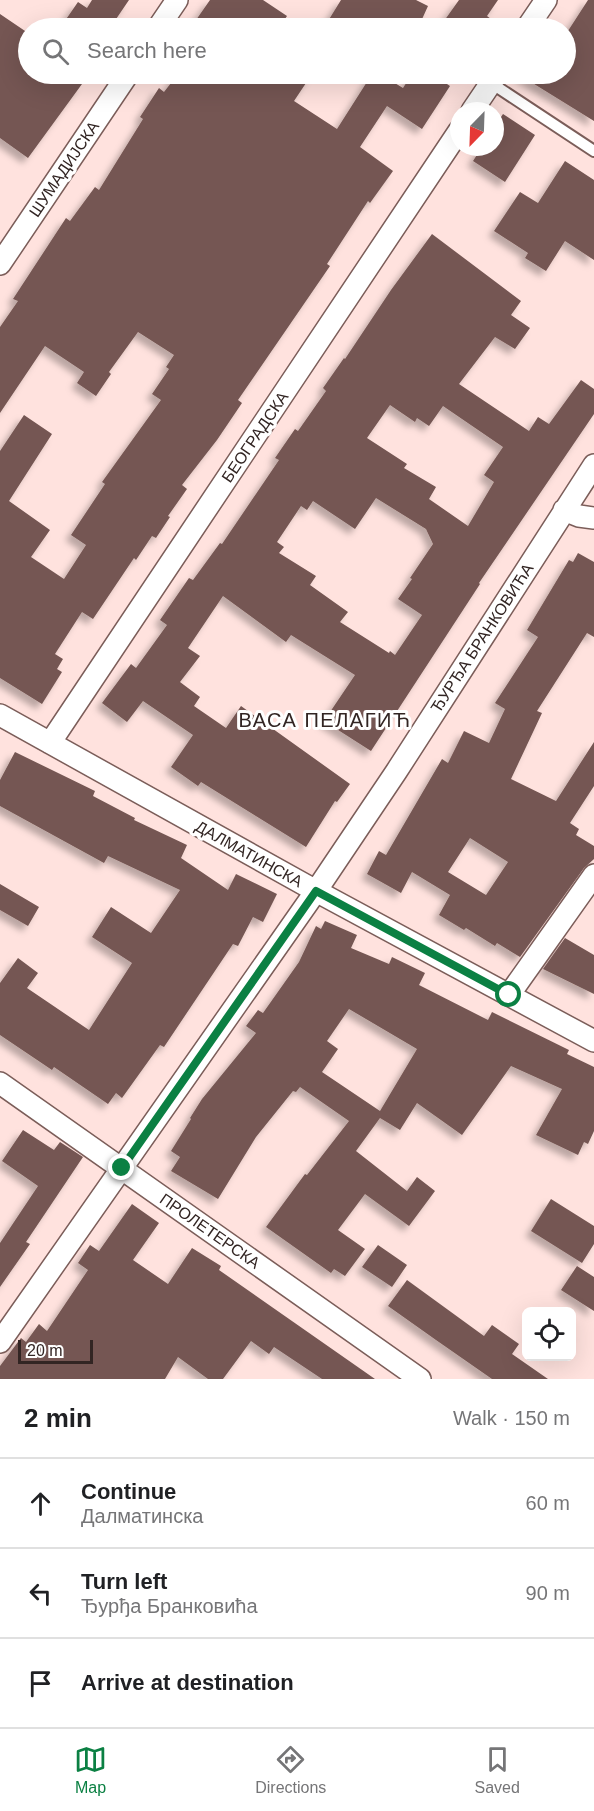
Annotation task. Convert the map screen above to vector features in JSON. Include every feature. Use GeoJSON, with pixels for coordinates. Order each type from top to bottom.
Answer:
{"type":"FeatureCollection","features":[{"type":"Feature","properties":{"kind":"street"},"geometry":{"type":"LineString","coordinates":[[165,18],[177,0]]}},
{"type":"Feature","properties":{"kind":"street"},"geometry":{"type":"LineString","coordinates":[[534,18],[546,0]]}},
{"type":"Feature","properties":{"kind":"street","name":"ШУМАДИЈСКА"},"geometry":{"type":"LineString","coordinates":[[0,264],[121,84]]}},
{"type":"Feature","properties":{"kind":"street"},"geometry":{"type":"LineString","coordinates":[[478,102],[490,84]]}},
{"type":"Feature","properties":{"kind":"street","name":"БЕОГРАДСКА"},"geometry":{"type":"LineString","coordinates":[[51,743],[450,144]]}},
{"type":"Feature","properties":{"kind":"street","name":"ЂУРЂА БРАНКОВИЋА"},"geometry":{"type":"LineString","coordinates":[[0,1342],[316,891],[594,465]]}},
{"type":"Feature","properties":{"kind":"street"},"geometry":{"type":"LineString","coordinates":[[564,510],[579,516],[594,518]]}},
{"type":"Feature","properties":{"kind":"street","name":"ДАЛМАТИНСКА"},"geometry":{"type":"LineString","coordinates":[[0,715],[316,891],[594,1041]]}},
{"type":"Feature","properties":{"kind":"street"},"geometry":{"type":"LineString","coordinates":[[509,995],[594,875]]}},
{"type":"Feature","properties":{"kind":"street","name":"ПРОЛЕТЕРСКА"},"geometry":{"type":"LineString","coordinates":[[0,1083],[420,1379]]}},
{"type":"Feature","properties":{"kind":"lane"},"geometry":{"type":"LineString","coordinates":[[502,84],[594,151]]}},
{"type":"Feature","properties":{"kind":"building"},"geometry":{"type":"Polygon","coordinates":[[[92,0],[129,0],[117,18],[67,18],[78,2],[87,8],[92,0]]]}},
{"type":"Feature","properties":{"kind":"building"},"geometry":{"type":"Polygon","coordinates":[[[210,0],[263,0],[287,16],[286,18],[197,18],[210,0]]]}},
{"type":"Feature","properties":{"kind":"building"},"geometry":{"type":"Polygon","coordinates":[[[341,0],[416,0],[428,6],[423,18],[330,18],[341,0]]]}},
{"type":"Feature","properties":{"kind":"building"},"geometry":{"type":"Polygon","coordinates":[[[459,0],[498,0],[487,16],[490,18],[446,18],[459,0]]]}},
{"type":"Feature","properties":{"kind":"building"},"geometry":{"type":"Polygon","coordinates":[[[588,0],[594,0],[594,121],[534,84],[576,84],[576,19],[588,0]]]}},
{"type":"Feature","properties":{"kind":"building"},"geometry":{"type":"Polygon","coordinates":[[[0,14],[18,26],[18,84],[82,84],[28,158],[0,138],[0,14]]]}},
{"type":"Feature","properties":{"kind":"building"},"geometry":{"type":"Polygon","coordinates":[[[170,84],[305,84],[294,101],[337,129],[366,84],[396,84],[403,88],[406,84],[447,84],[450,86],[422,129],[387,106],[360,147],[393,171],[370,203],[368,201],[327,264],[330,266],[238,400],[242,403],[182,485],[187,489],[156,538],[152,536],[136,560],[134,558],[93,619],[82,612],[55,654],[63,659],[57,669],[62,672],[42,704],[0,678],[0,451],[24,415],[52,434],[9,501],[50,530],[31,557],[64,579],[86,545],[71,535],[105,484],[102,482],[161,400],[152,394],[169,369],[166,367],[174,355],[138,332],[109,372],[111,374],[96,396],[77,383],[84,372],[45,346],[0,413],[0,327],[18,301],[13,299],[66,218],[70,221],[95,187],[99,190],[143,119],[140,117],[159,88],[164,92],[170,84]]]}},
{"type":"Feature","properties":{"kind":"building"},"geometry":{"type":"Polygon","coordinates":[[[504,115],[535,135],[505,182],[473,161],[476,156],[504,156],[504,115]]]}},
{"type":"Feature","properties":{"kind":"building"},"geometry":{"type":"Polygon","coordinates":[[[565,161],[594,180],[594,260],[565,241],[546,271],[525,258],[528,253],[494,231],[520,192],[538,203],[565,161]]]}},
{"type":"Feature","properties":{"kind":"building"},"geometry":{"type":"Polygon","coordinates":[[[432,234],[521,301],[511,315],[530,328],[515,349],[495,337],[459,384],[529,431],[538,417],[549,424],[581,380],[594,389],[594,414],[479,583],[371,751],[324,721],[355,675],[291,635],[286,642],[223,596],[188,648],[200,656],[180,682],[200,697],[194,706],[226,728],[241,706],[350,784],[337,802],[335,801],[306,847],[201,782],[198,786],[171,767],[193,735],[143,701],[127,722],[102,703],[131,664],[136,668],[167,625],[160,620],[189,578],[193,580],[220,543],[222,544],[279,460],[275,458],[295,429],[298,431],[326,391],[323,388],[432,234]],[[390,405],[367,438],[407,464],[404,468],[436,487],[429,499],[468,526],[494,482],[484,475],[503,447],[443,406],[429,426],[417,418],[415,422],[390,405]],[[376,498],[355,529],[313,501],[307,510],[301,506],[277,542],[284,547],[279,553],[316,576],[310,585],[348,612],[340,622],[395,655],[422,615],[398,599],[433,544],[426,529],[376,498]]]}},
{"type":"Feature","properties":{"kind":"building"},"geometry":{"type":"Polygon","coordinates":[[[578,553],[594,562],[594,637],[587,633],[537,711],[542,713],[511,779],[556,801],[594,742],[594,786],[570,823],[579,829],[576,835],[594,846],[594,859],[584,868],[520,957],[497,943],[495,946],[439,915],[450,895],[412,872],[401,893],[367,874],[379,851],[386,855],[442,759],[448,763],[464,731],[489,743],[505,709],[495,703],[538,637],[527,630],[569,560],[573,562],[578,553]],[[470,838],[448,872],[486,895],[508,862],[470,838]]]}},
{"type":"Feature","properties":{"kind":"building"},"geometry":{"type":"Polygon","coordinates":[[[15,752],[95,791],[93,796],[135,818],[134,820],[187,845],[181,858],[228,890],[236,874],[277,894],[263,922],[253,917],[238,946],[233,944],[164,1047],[160,1045],[122,1098],[116,1093],[108,1104],[54,1067],[52,1070],[0,1035],[0,983],[18,958],[38,973],[27,988],[89,1030],[132,963],[92,937],[111,907],[151,933],[180,890],[108,856],[104,863],[0,806],[0,780],[15,752]]]}},
{"type":"Feature","properties":{"kind":"building"},"geometry":{"type":"Polygon","coordinates":[[[0,884],[39,907],[28,926],[0,910],[0,884]]]}},
{"type":"Feature","properties":{"kind":"building"},"geometry":{"type":"Polygon","coordinates":[[[325,921],[357,935],[351,948],[389,964],[392,957],[425,973],[419,985],[488,1020],[492,1012],[569,1050],[567,1054],[594,1067],[594,1131],[588,1144],[584,1142],[578,1155],[536,1135],[562,1089],[511,1066],[462,1135],[417,1103],[400,1130],[380,1118],[356,1151],[407,1191],[417,1177],[435,1191],[409,1226],[365,1194],[338,1230],[365,1249],[345,1276],[334,1269],[331,1273],[266,1227],[305,1174],[307,1175],[349,1121],[300,1087],[296,1092],[293,1091],[256,1137],[218,1199],[171,1171],[180,1157],[171,1151],[190,1118],[202,1099],[256,1033],[246,1026],[258,1010],[263,1013],[299,962],[316,926],[321,929],[325,921]],[[349,1009],[327,1041],[338,1049],[322,1072],[380,1111],[417,1049],[349,1009]]]}},
{"type":"Feature","properties":{"kind":"building"},"geometry":{"type":"Polygon","coordinates":[[[565,938],[594,955],[594,994],[543,969],[565,938]]]}},
{"type":"Feature","properties":{"kind":"building"},"geometry":{"type":"Polygon","coordinates":[[[23,1130],[54,1150],[60,1142],[83,1157],[26,1242],[30,1244],[0,1287],[0,1243],[38,1186],[2,1161],[23,1130]]]}},
{"type":"Feature","properties":{"kind":"building"},"geometry":{"type":"Polygon","coordinates":[[[551,1199],[594,1226],[594,1244],[582,1263],[531,1231],[551,1199]]]}},
{"type":"Feature","properties":{"kind":"building"},"geometry":{"type":"Polygon","coordinates":[[[132,1204],[159,1223],[133,1260],[168,1284],[192,1248],[221,1266],[219,1270],[375,1379],[322,1379],[274,1347],[269,1354],[251,1341],[223,1379],[208,1379],[178,1357],[165,1379],[0,1379],[0,1366],[21,1338],[26,1342],[39,1324],[47,1331],[88,1270],[78,1263],[90,1245],[99,1251],[132,1204]]]}},
{"type":"Feature","properties":{"kind":"building"},"geometry":{"type":"Polygon","coordinates":[[[378,1245],[407,1265],[392,1287],[362,1267],[378,1245]]]}},
{"type":"Feature","properties":{"kind":"building"},"geometry":{"type":"Polygon","coordinates":[[[577,1266],[594,1277],[594,1311],[561,1290],[577,1266]]]}},
{"type":"Feature","properties":{"kind":"building"},"geometry":{"type":"Polygon","coordinates":[[[407,1280],[484,1336],[492,1325],[519,1344],[512,1354],[548,1379],[492,1379],[388,1306],[407,1280]]]}},
{"type":"Feature","properties":{"kind":"district","name":"ВАСА ПЕЛАГИЋ"},"geometry":{"type":"Point","coordinates":[325,720]}},
{"type":"Feature","properties":{"kind":"route"},"geometry":{"type":"LineString","coordinates":[[122,1168],[316,891],[509,995]]}}]}
